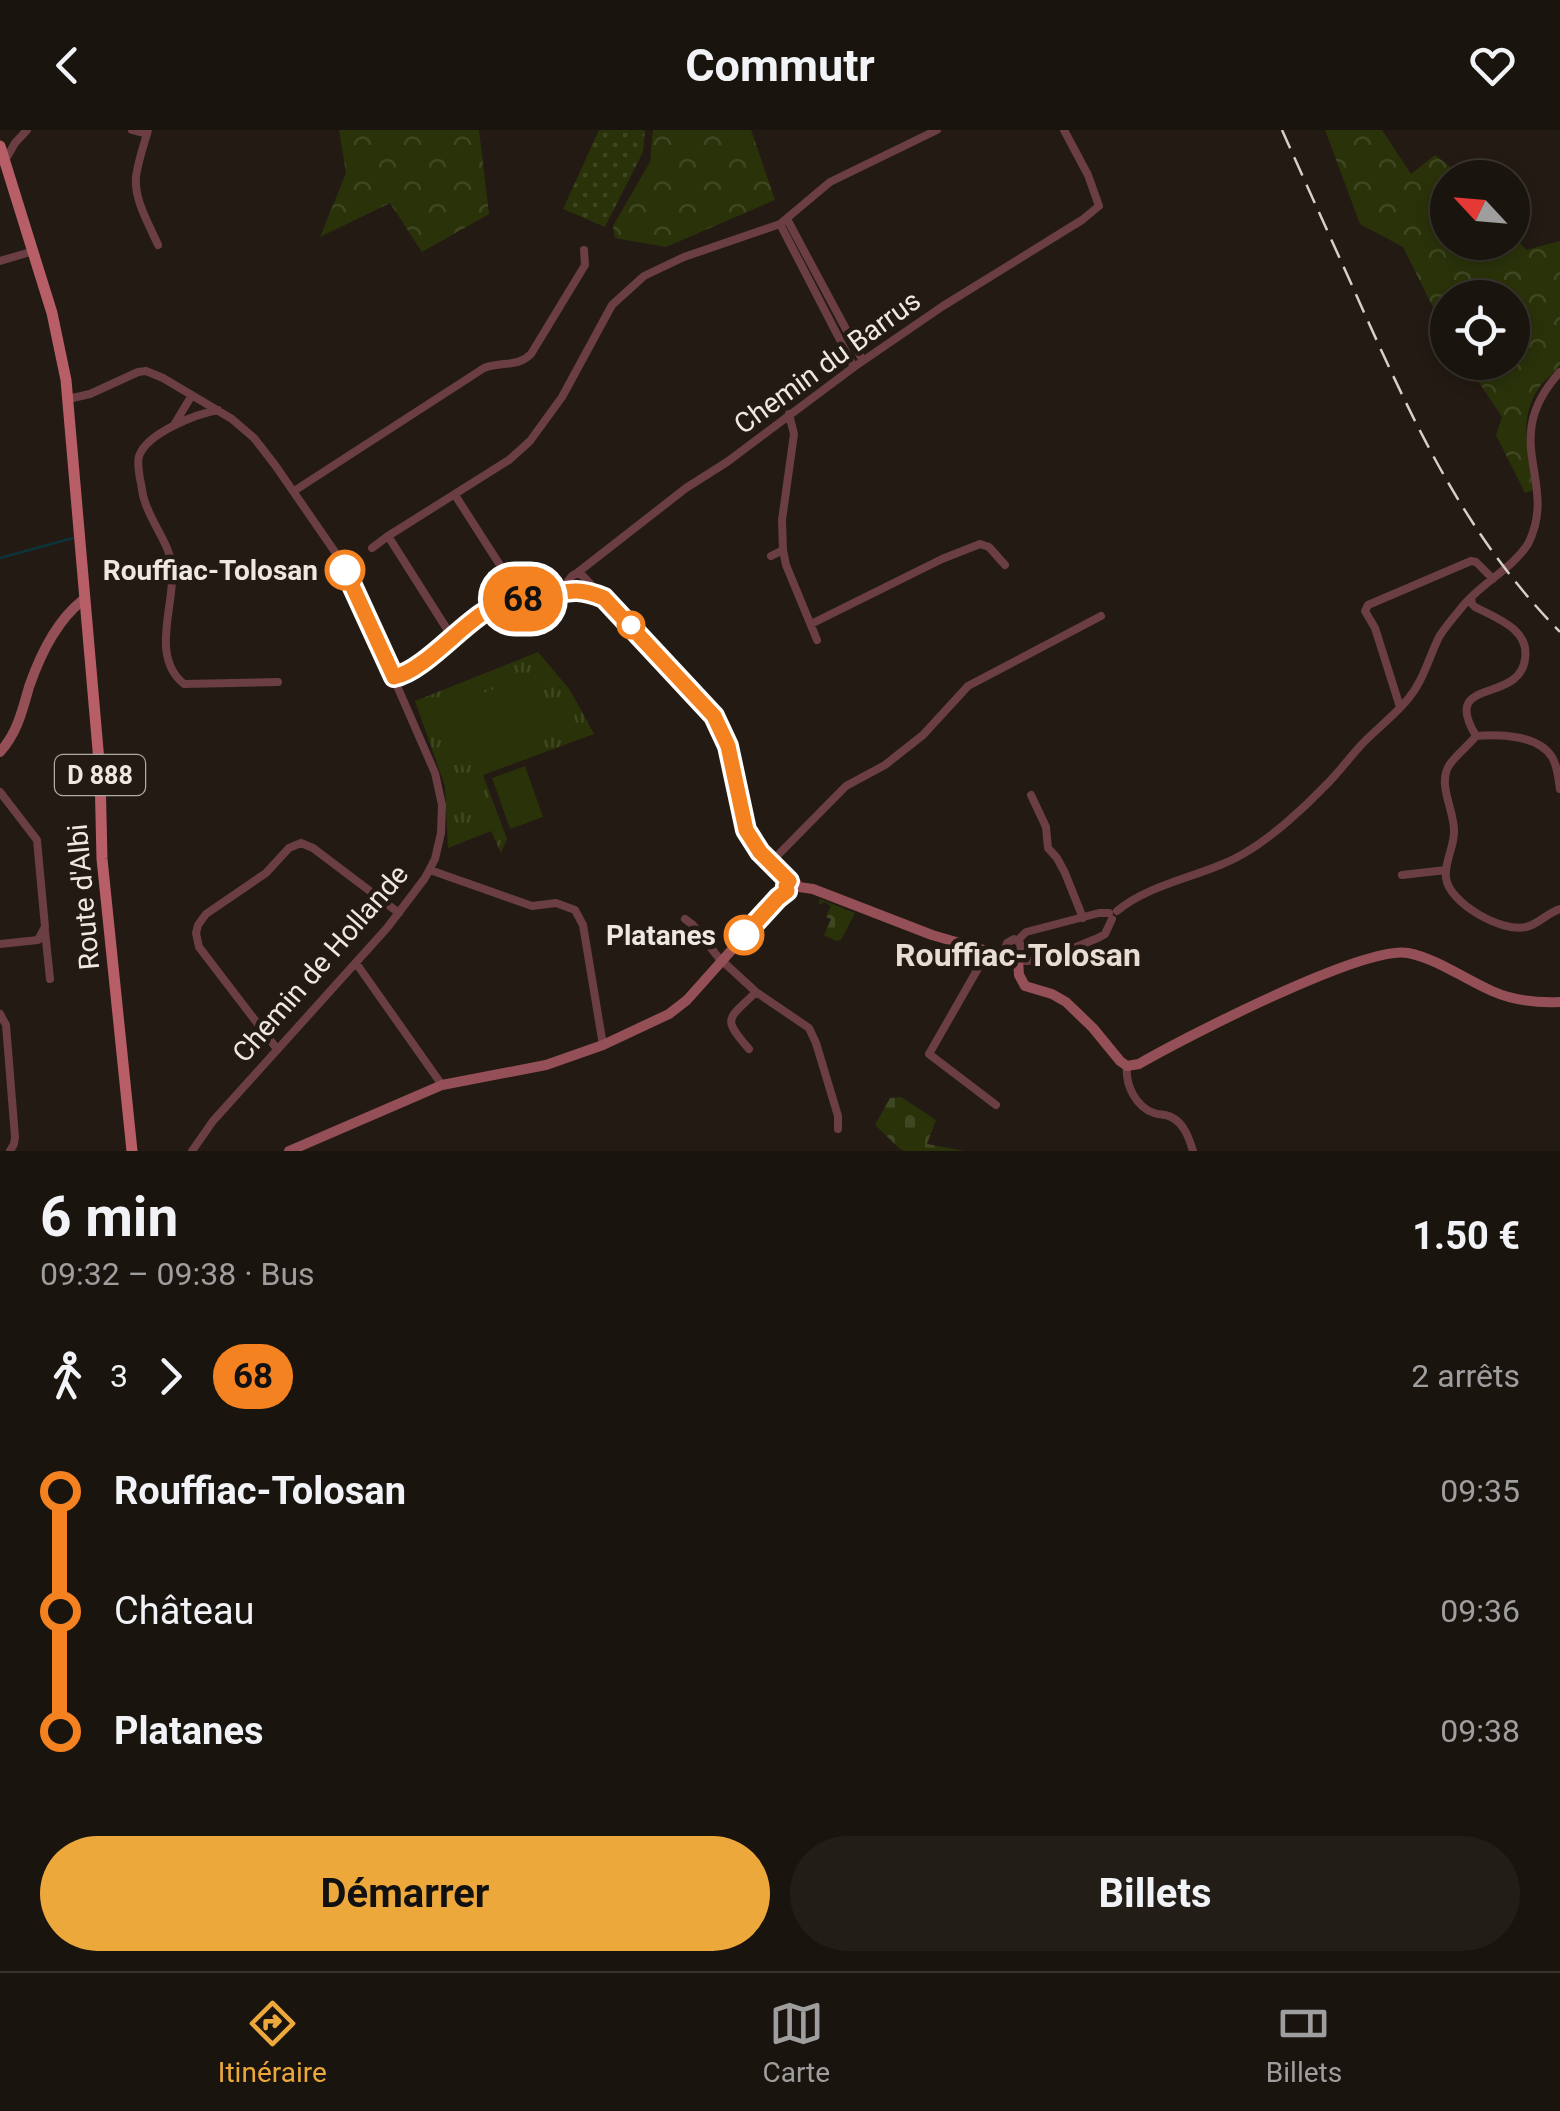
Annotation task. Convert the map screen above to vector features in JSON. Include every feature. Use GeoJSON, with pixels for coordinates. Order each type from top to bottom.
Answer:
{"type":"FeatureCollection","features":[{"type":"Feature","properties":{"kind":"main road","name":"D 888"},"geometry":{"type":"LineString","coordinates":[[1,150],[58,337],[68,399]]}},
{"type":"Feature","properties":{"kind":"main road","name":"Route d'Albi"},"geometry":{"type":"LineString","coordinates":[[68,399],[100,772],[102,860],[132,1151]]}},
{"type":"Feature","properties":{"kind":"street"},"geometry":{"type":"LineString","coordinates":[[1,150],[8,158],[27,130]]}},
{"type":"Feature","properties":{"kind":"street"},"geometry":{"type":"LineString","coordinates":[[132,130],[148,132],[136,189],[158,245]]}},
{"type":"Feature","properties":{"kind":"street"},"geometry":{"type":"LineString","coordinates":[[372,548],[510,460],[530,441],[562,396],[612,305],[644,276],[684,256],[784,221],[830,182],[938,130]]}},
{"type":"Feature","properties":{"kind":"street","name":"Chemin du Barrus"},"geometry":{"type":"LineString","coordinates":[[580,578],[589,566],[686,488],[862,361],[1099,206],[1064,130]]}},
{"type":"Feature","properties":{"kind":"street"},"geometry":{"type":"LineString","coordinates":[[784,221],[862,361]]}},
{"type":"Feature","properties":{"kind":"street"},"geometry":{"type":"LineString","coordinates":[[784,221],[854,367]]}},
{"type":"Feature","properties":{"kind":"street"},"geometry":{"type":"LineString","coordinates":[[294,491],[484,368],[524,361],[585,265],[584,250]]}},
{"type":"Feature","properties":{"kind":"street"},"geometry":{"type":"LineString","coordinates":[[0,261],[34,251]]}},
{"type":"Feature","properties":{"kind":"street","name":"Chemin de Hollande"},"geometry":{"type":"LineString","coordinates":[[68,399],[90,394],[142,371],[164,378],[248,432],[294,491],[350,578],[439,784],[441,833],[430,870],[356,964],[276,1049],[192,1151]]}},
{"type":"Feature","properties":{"kind":"street"},"geometry":{"type":"LineString","coordinates":[[1002,956],[1007,943],[1026,932],[1113,914],[1182,879],[1239,857],[1326,786],[1418,686],[1438,640],[1457,615],[1526,547],[1537,524],[1542,500],[1531,425],[1544,392],[1560,372]]}},
{"type":"Feature","properties":{"kind":"street"},"geometry":{"type":"LineString","coordinates":[[191,419],[196,404],[194,396]]}},
{"type":"Feature","properties":{"kind":"street"},"geometry":{"type":"LineString","coordinates":[[194,396],[174,425],[144,448],[138,465],[145,502],[172,562],[173,584],[165,633],[169,660],[175,676],[184,684],[278,682]]}},
{"type":"Feature","properties":{"kind":"street"},"geometry":{"type":"LineString","coordinates":[[174,425],[218,410]]}},
{"type":"Feature","properties":{"kind":"street"},"geometry":{"type":"LineString","coordinates":[[789,414],[794,434],[782,520],[783,550],[817,640]]}},
{"type":"Feature","properties":{"kind":"street"},"geometry":{"type":"LineString","coordinates":[[455,496],[514,587],[518,600]]}},
{"type":"Feature","properties":{"kind":"street"},"geometry":{"type":"LineString","coordinates":[[388,536],[452,637]]}},
{"type":"Feature","properties":{"kind":"street"},"geometry":{"type":"LineString","coordinates":[[811,624],[980,544],[989,547],[1005,565]]}},
{"type":"Feature","properties":{"kind":"street"},"geometry":{"type":"LineString","coordinates":[[770,556],[783,550]]}},
{"type":"Feature","properties":{"kind":"street"},"geometry":{"type":"LineString","coordinates":[[1400,707],[1376,628],[1365,612],[1368,605],[1471,561],[1493,578]]}},
{"type":"Feature","properties":{"kind":"street"},"geometry":{"type":"LineString","coordinates":[[560,591],[580,578]]}},
{"type":"Feature","properties":{"kind":"street"},"geometry":{"type":"LineString","coordinates":[[580,578],[571,586],[604,598]]}},
{"type":"Feature","properties":{"kind":"street"},"geometry":{"type":"LineString","coordinates":[[580,578],[604,598],[714,716],[728,746],[746,830],[792,886],[813,890],[984,952],[1029,963],[1105,934],[1113,914]]}},
{"type":"Feature","properties":{"kind":"street"},"geometry":{"type":"LineString","coordinates":[[394,677],[406,674],[498,604],[578,590]]}},
{"type":"Feature","properties":{"kind":"street"},"geometry":{"type":"LineString","coordinates":[[1474,599],[1519,634],[1525,659],[1515,678],[1479,693],[1470,702],[1467,713],[1476,736]]}},
{"type":"Feature","properties":{"kind":"street"},"geometry":{"type":"LineString","coordinates":[[0,752],[15,733],[31,682],[54,632],[83,600]]}},
{"type":"Feature","properties":{"kind":"street"},"geometry":{"type":"LineString","coordinates":[[771,862],[846,786],[885,765],[923,735],[968,686],[1101,616]]}},
{"type":"Feature","properties":{"kind":"street"},"geometry":{"type":"LineString","coordinates":[[54,632],[71,619],[85,619]]}},
{"type":"Feature","properties":{"kind":"street"},"geometry":{"type":"LineString","coordinates":[[1476,736],[1528,740],[1543,747],[1554,760],[1560,789]]}},
{"type":"Feature","properties":{"kind":"street"},"geometry":{"type":"LineString","coordinates":[[1476,736],[1450,765],[1444,778],[1454,832],[1446,880],[1454,897],[1499,924],[1515,928],[1529,926],[1560,909]]}},
{"type":"Feature","properties":{"kind":"street"},"geometry":{"type":"LineString","coordinates":[[0,792],[37,840],[50,979]]}},
{"type":"Feature","properties":{"kind":"street"},"geometry":{"type":"LineString","coordinates":[[1031,795],[1042,816],[1048,848],[1065,873],[1082,918]]}},
{"type":"Feature","properties":{"kind":"street"},"geometry":{"type":"LineString","coordinates":[[276,1049],[199,946],[196,932],[202,919],[266,873],[289,848],[301,843],[398,913]]}},
{"type":"Feature","properties":{"kind":"street"},"geometry":{"type":"LineString","coordinates":[[430,870],[532,906],[556,904],[575,910],[583,925],[603,1045]]}},
{"type":"Feature","properties":{"kind":"street"},"geometry":{"type":"LineString","coordinates":[[1402,875],[1446,870]]}},
{"type":"Feature","properties":{"kind":"street"},"geometry":{"type":"LineString","coordinates":[[289,1151],[442,1085],[546,1066],[670,1014],[792,886]]}},
{"type":"Feature","properties":{"kind":"street"},"geometry":{"type":"LineString","coordinates":[[686,918],[756,992],[808,1028],[838,1116],[838,1129]]}},
{"type":"Feature","properties":{"kind":"street"},"geometry":{"type":"LineString","coordinates":[[0,944],[38,940],[45,927]]}},
{"type":"Feature","properties":{"kind":"street"},"geometry":{"type":"LineString","coordinates":[[1017,940],[1021,947],[1021,982],[1066,1002],[1127,1066],[1139,1064],[1277,995],[1380,954],[1406,952],[1522,1001],[1560,1002]]}},
{"type":"Feature","properties":{"kind":"street"},"geometry":{"type":"LineString","coordinates":[[984,952],[930,1054],[996,1105]]}},
{"type":"Feature","properties":{"kind":"street"},"geometry":{"type":"LineString","coordinates":[[356,964],[442,1085]]}},
{"type":"Feature","properties":{"kind":"street"},"geometry":{"type":"LineString","coordinates":[[749,1049],[730,1022],[756,992]]}},
{"type":"Feature","properties":{"kind":"street"},"geometry":{"type":"LineString","coordinates":[[0,1014],[6,1025],[14,1137],[10,1151]]}},
{"type":"Feature","properties":{"kind":"street"},"geometry":{"type":"LineString","coordinates":[[1127,1066],[1128,1084],[1138,1102],[1180,1124],[1193,1151]]}},
{"type":"Feature","properties":{"kind":"green space"},"geometry":{"type":"Polygon","coordinates":[[[339,130],[479,130],[489,214],[422,252],[390,203],[320,237],[346,173],[339,130]]]}},
{"type":"Feature","properties":{"kind":"green space"},"geometry":{"type":"Polygon","coordinates":[[[599,130],[645,130],[643,152],[605,227],[563,209],[599,130]]]}},
{"type":"Feature","properties":{"kind":"green space"},"geometry":{"type":"Polygon","coordinates":[[[653,130],[751,130],[775,200],[666,247],[615,238],[613,226],[650,162],[653,130]]]}},
{"type":"Feature","properties":{"kind":"green space"},"geometry":{"type":"Polygon","coordinates":[[[1325,130],[1382,130],[1411,174],[1435,155],[1441,160],[1430,160],[1430,260],[1530,260],[1530,249],[1560,241],[1560,366],[1538,389],[1526,425],[1536,489],[1525,493],[1496,435],[1502,417],[1477,380],[1530,380],[1530,280],[1430,280],[1430,301],[1403,247],[1360,224],[1325,130]]]}},
{"type":"Feature","properties":{"kind":"green space"},"geometry":{"type":"Polygon","coordinates":[[[538,652],[570,690],[594,734],[483,775],[507,839],[501,853],[491,831],[448,848],[445,786],[415,701],[538,652]]]}},
{"type":"Feature","properties":{"kind":"green space"},"geometry":{"type":"Polygon","coordinates":[[[532,675],[555,732],[463,767],[441,709],[532,675]]]}},
{"type":"Feature","properties":{"kind":"green space"},"geometry":{"type":"Polygon","coordinates":[[[525,766],[543,817],[510,829],[492,778],[525,766]]]}},
{"type":"Feature","properties":{"kind":"green space"},"geometry":{"type":"Polygon","coordinates":[[[820,899],[855,913],[841,940],[824,935],[831,919],[826,917],[831,906],[825,902],[818,905],[820,899]]]}},
{"type":"Feature","properties":{"kind":"green space"},"geometry":{"type":"Polygon","coordinates":[[[901,1097],[936,1120],[927,1144],[965,1151],[899,1148],[875,1125],[890,1098],[901,1097]]]}},
{"type":"Feature","properties":{"kind":"waterway"},"geometry":{"type":"LineString","coordinates":[[0,558],[73,538]]}},
{"type":"Feature","properties":{"kind":"railway"},"geometry":{"type":"LineString","coordinates":[[1282,130],[1427,445],[1499,560],[1560,632]]}},
{"type":"Feature","properties":{"kind":"bus line","name":"68"},"geometry":{"type":"LineString","coordinates":[[345,570],[394,677],[406,674],[498,604],[570,590],[604,598],[714,716],[732,760],[746,830],[760,852],[789,881],[787,891],[744,935]]}},
{"type":"Feature","properties":{"kind":"place","name":"Rouffiac-Tolosan"},"geometry":{"type":"Point","coordinates":[345,570]}},
{"type":"Feature","properties":{"kind":"place","name":"Platanes"},"geometry":{"type":"Point","coordinates":[744,935]}},
{"type":"Feature","properties":{"kind":"district","name":"Rouffiac-Tolosan"},"geometry":{"type":"Point","coordinates":[1018,955]}}]}
